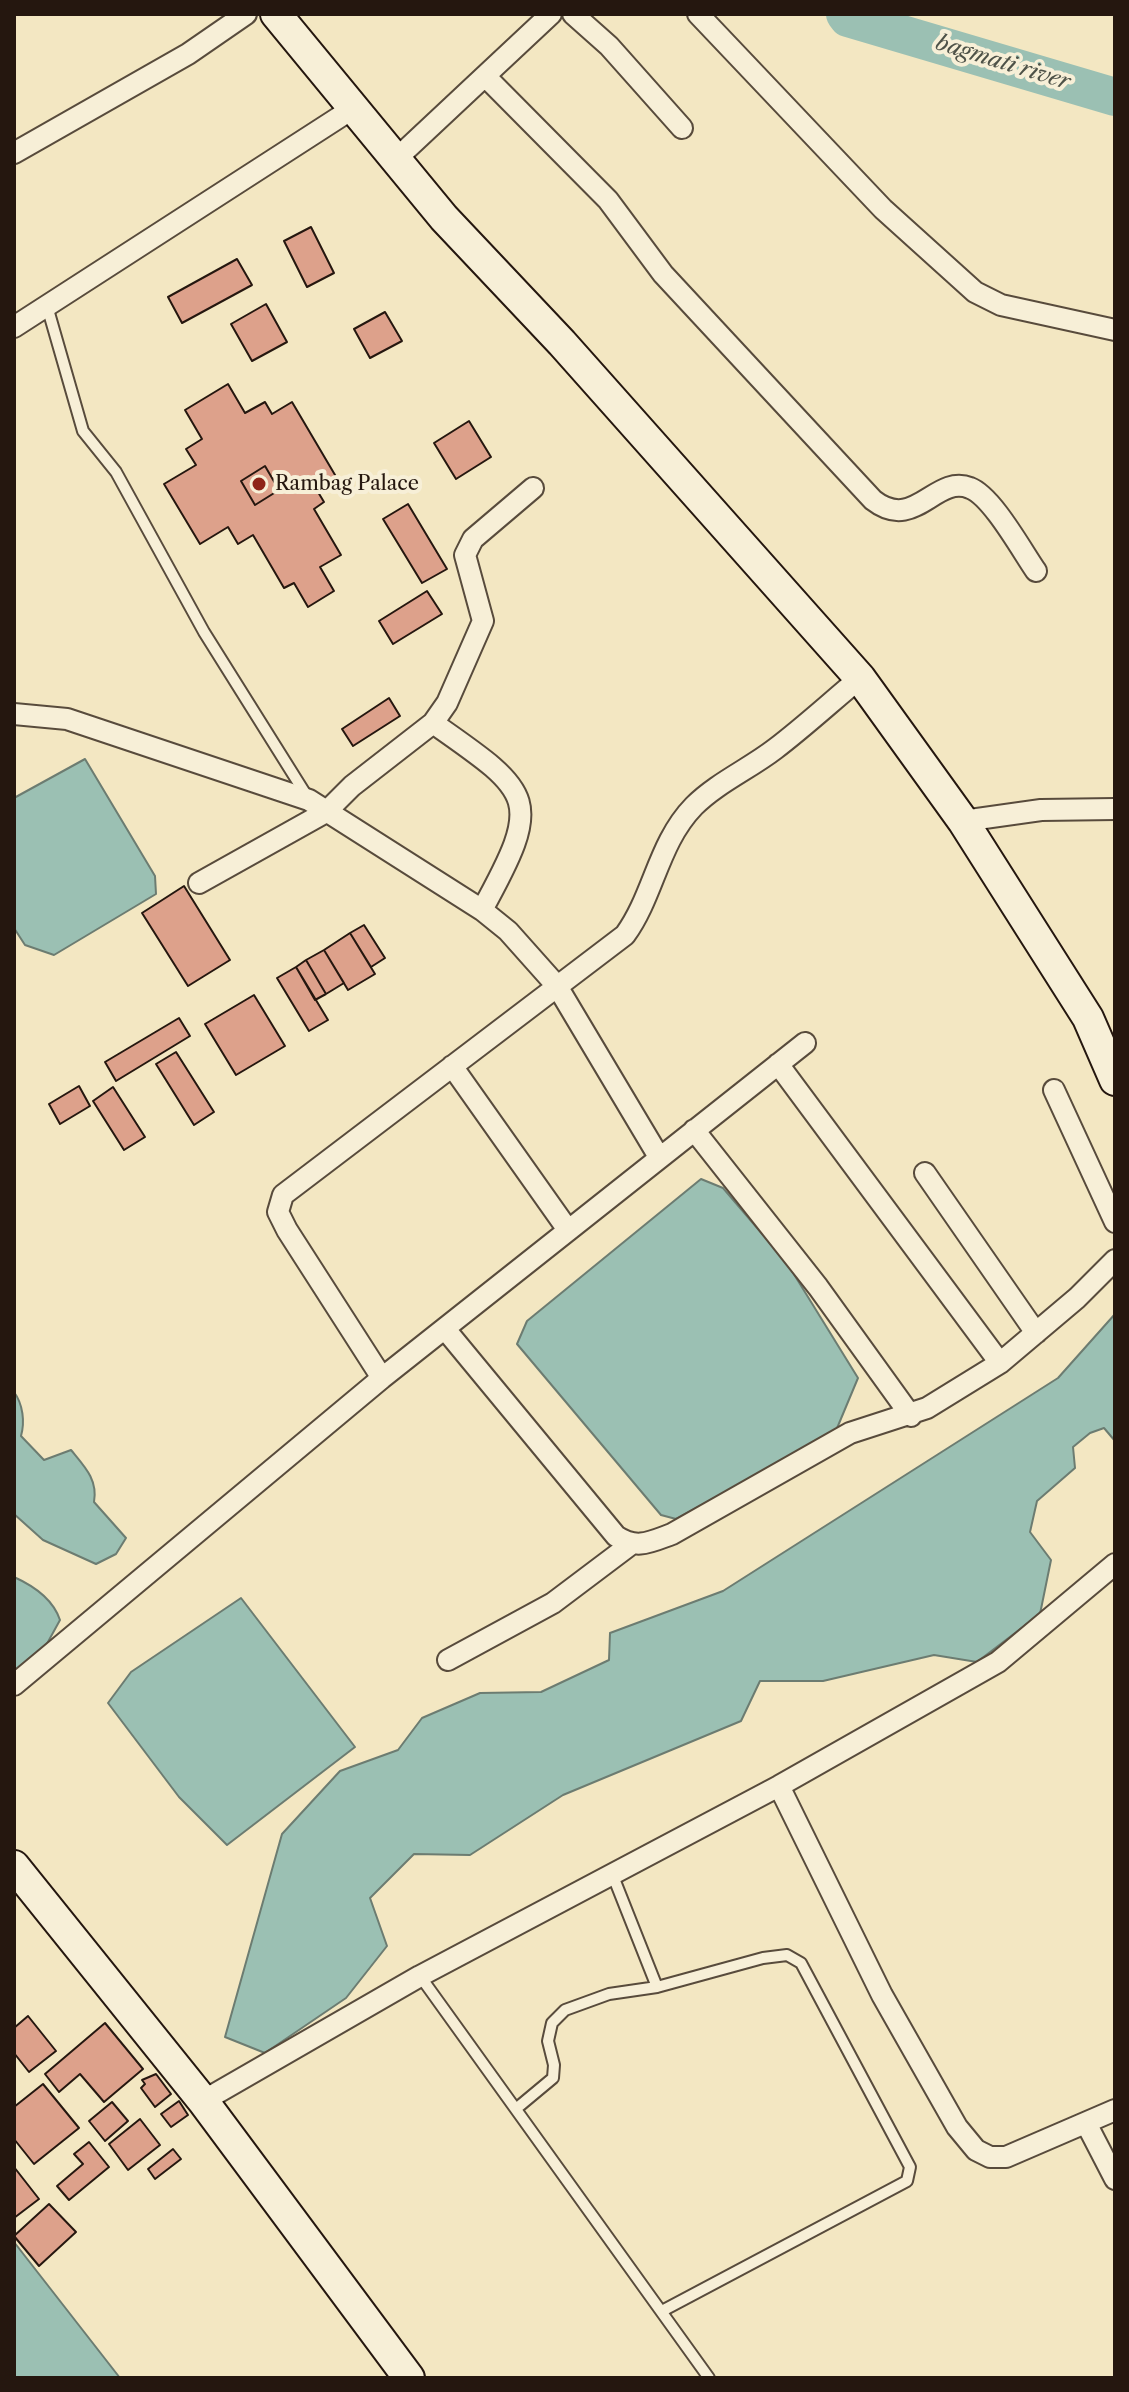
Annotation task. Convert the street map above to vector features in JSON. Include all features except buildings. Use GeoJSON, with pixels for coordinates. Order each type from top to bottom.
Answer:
{"type":"FeatureCollection","features":[{"type":"Feature","properties":{"kind":"street"},"geometry":{"type":"LineString","coordinates":[[14,153],[188,54],[246,14]]}},
{"type":"Feature","properties":{"kind":"street"},"geometry":{"type":"LineString","coordinates":[[276,14],[394,161],[562,343],[860,678],[963,821],[1088,1018],[1115,1080]]}},
{"type":"Feature","properties":{"kind":"street"},"geometry":{"type":"LineString","coordinates":[[394,161],[551,14]]}},
{"type":"Feature","properties":{"kind":"street"},"geometry":{"type":"LineString","coordinates":[[573,14],[609,46],[682,128]]}},
{"type":"Feature","properties":{"kind":"street"},"geometry":{"type":"LineString","coordinates":[[698,14],[883,209],[975,292],[1001,305],[1115,330]]}},
{"type":"Feature","properties":{"kind":"street"},"geometry":{"type":"LineString","coordinates":[[486,77],[608,200],[663,274],[873,500],[886,510],[899,512],[955,485],[972,488],[987,501],[1036,571]]}},
{"type":"Feature","properties":{"kind":"street"},"geometry":{"type":"LineString","coordinates":[[14,327],[352,109]]}},
{"type":"Feature","properties":{"kind":"street"},"geometry":{"type":"LineString","coordinates":[[199,883],[364,776],[433,723],[447,703],[483,621],[465,555],[473,539],[533,488]]}},
{"type":"Feature","properties":{"kind":"street"},"geometry":{"type":"LineString","coordinates":[[382,1378],[278,1212],[283,1195],[625,935],[642,912],[655,870],[670,839],[694,807],[774,749],[860,678]]}},
{"type":"Feature","properties":{"kind":"street"},"geometry":{"type":"LineString","coordinates":[[14,714],[67,719],[318,806],[482,910],[508,931],[557,986],[659,1157]]}},
{"type":"Feature","properties":{"kind":"street"},"geometry":{"type":"LineString","coordinates":[[433,723],[496,767],[517,798],[524,815],[513,854],[482,910]]}},
{"type":"Feature","properties":{"kind":"street"},"geometry":{"type":"LineString","coordinates":[[963,821],[1041,810],[1115,809]]}},
{"type":"Feature","properties":{"kind":"street"},"geometry":{"type":"LineString","coordinates":[[14,1685],[382,1378],[805,1043]]}},
{"type":"Feature","properties":{"kind":"street"},"geometry":{"type":"LineString","coordinates":[[778,1064],[1000,1363]]}},
{"type":"Feature","properties":{"kind":"street"},"geometry":{"type":"LineString","coordinates":[[452,1066],[568,1230]]}},
{"type":"Feature","properties":{"kind":"street"},"geometry":{"type":"LineString","coordinates":[[1054,1090],[1115,1222]]}},
{"type":"Feature","properties":{"kind":"street"},"geometry":{"type":"LineString","coordinates":[[694,1130],[818,1287],[911,1416]]}},
{"type":"Feature","properties":{"kind":"street"},"geometry":{"type":"LineString","coordinates":[[925,1173],[1036,1333]]}},
{"type":"Feature","properties":{"kind":"street"},"geometry":{"type":"LineString","coordinates":[[448,1660],[553,1603],[630,1545],[672,1534],[850,1433],[911,1416],[1000,1363],[1115,1260]]}},
{"type":"Feature","properties":{"kind":"street"},"geometry":{"type":"LineString","coordinates":[[445,1329],[616,1536],[630,1545]]}},
{"type":"Feature","properties":{"kind":"street"},"geometry":{"type":"LineString","coordinates":[[203,2101],[420,1976],[779,1786],[998,1662],[1115,1564]]}},
{"type":"Feature","properties":{"kind":"street"},"geometry":{"type":"LineString","coordinates":[[779,1786],[882,1995],[957,2127],[976,2150],[990,2157],[1006,2157],[1115,2110]]}},
{"type":"Feature","properties":{"kind":"street"},"geometry":{"type":"LineString","coordinates":[[14,1866],[203,2101],[409,2378]]}},
{"type":"Feature","properties":{"kind":"street"},"geometry":{"type":"LineString","coordinates":[[1086,2123],[1115,2179]]}},
{"type":"Feature","properties":{"kind":"lane"},"geometry":{"type":"LineString","coordinates":[[47,306],[83,431],[116,472],[204,632],[318,806]]}},
{"type":"Feature","properties":{"kind":"lane"},"geometry":{"type":"LineString","coordinates":[[613,1876],[657,1987]]}},
{"type":"Feature","properties":{"kind":"lane"},"geometry":{"type":"LineString","coordinates":[[517,2108],[553,2078],[554,2065],[548,2041],[552,2023],[565,2010],[609,1994],[657,1987],[763,1958],[787,1955],[801,1963],[910,2167],[907,2181],[781,2245],[662,2311]]}},
{"type":"Feature","properties":{"kind":"lane"},"geometry":{"type":"LineString","coordinates":[[420,1976],[709,2378]]}},
{"type":"Feature","properties":{"kind":"water"},"geometry":{"type":"Polygon","coordinates":[[[85,759],[155,876],[156,894],[54,955],[25,945],[14,928],[14,798],[85,759]]]}},
{"type":"Feature","properties":{"kind":"water"},"geometry":{"type":"Polygon","coordinates":[[[701,1179],[723,1188],[787,1263],[858,1378],[835,1433],[676,1519],[661,1515],[517,1344],[527,1321],[701,1179]]]}},
{"type":"Feature","properties":{"kind":"water"},"geometry":{"type":"Polygon","coordinates":[[[1115,1314],[1115,1441],[1104,1428],[1090,1433],[1073,1447],[1075,1468],[1037,1501],[1030,1532],[1051,1560],[1040,1614],[977,1662],[934,1655],[823,1681],[760,1681],[741,1721],[563,1795],[470,1855],[414,1854],[370,1898],[387,1946],[346,1998],[265,2053],[225,2037],[282,1834],[340,1771],[398,1750],[422,1718],[480,1693],[541,1692],[609,1660],[610,1633],[723,1591],[1058,1378],[1115,1314]]]}},
{"type":"Feature","properties":{"kind":"water"},"geometry":{"type":"Polygon","coordinates":[[[14,1392],[22,1413],[21,1436],[44,1460],[71,1450],[85,1468],[94,1487],[94,1502],[126,1538],[116,1554],[96,1564],[43,1540],[14,1514],[14,1392]]]}},
{"type":"Feature","properties":{"kind":"water"},"geometry":{"type":"Polygon","coordinates":[[[14,1577],[42,1594],[60,1620],[43,1651],[14,1675],[14,1577]]]}},
{"type":"Feature","properties":{"kind":"water"},"geometry":{"type":"Polygon","coordinates":[[[241,1598],[355,1747],[227,1845],[179,1797],[108,1703],[131,1672],[241,1598]]]}},
{"type":"Feature","properties":{"kind":"water"},"geometry":{"type":"Polygon","coordinates":[[[14,2242],[120,2378],[14,2378],[14,2242]]]}},
{"type":"Feature","properties":{"kind":"waterway","name":"bagmati river"},"geometry":{"type":"LineString","coordinates":[[845,14],[848,18],[1115,97]]}},
{"type":"Feature","properties":{"kind":"place","name":"Rambag Palace"},"geometry":{"type":"Point","coordinates":[259,484]}}]}
